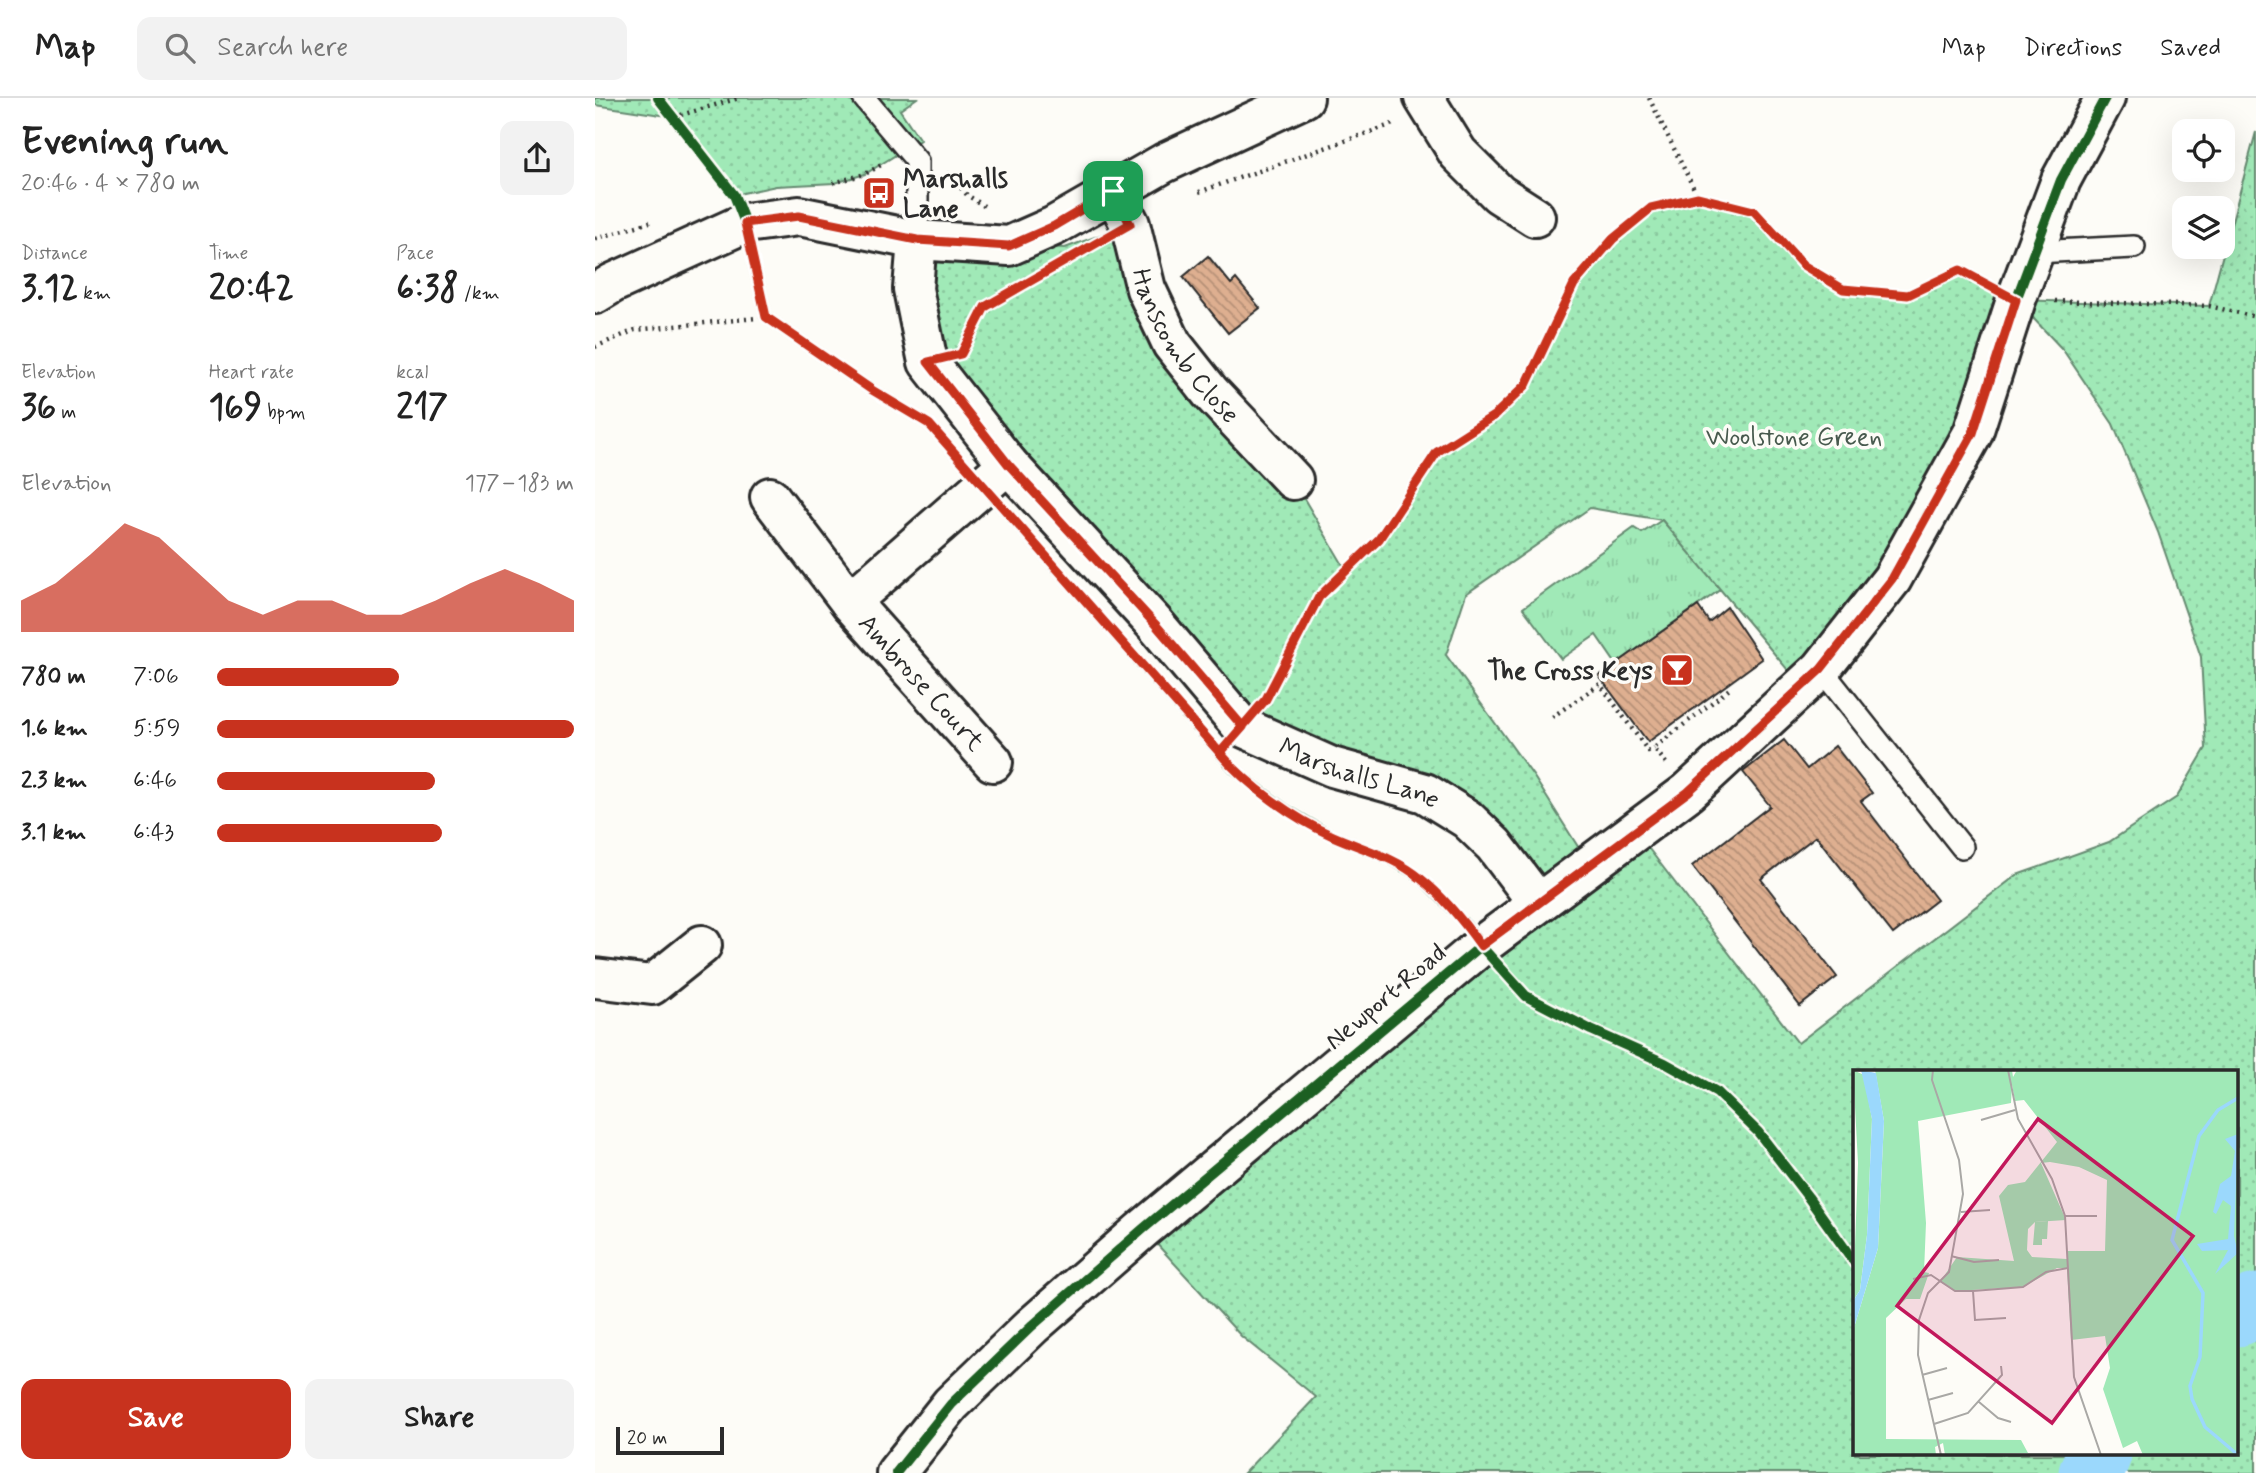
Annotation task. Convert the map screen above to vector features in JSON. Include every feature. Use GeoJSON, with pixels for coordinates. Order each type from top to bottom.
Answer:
{"type":"FeatureCollection","features":[{"type":"Feature","properties":{"kind":"street"},"geometry":{"type":"LineString","coordinates":[[595,294],[613,283],[745,223],[799,216],[917,240],[1009,246],[1054,226],[1164,163],[1304,98]]}},
{"type":"Feature","properties":{"kind":"street","name":"Newport Road"},"geometry":{"type":"LineString","coordinates":[[896,1473],[951,1404],[1032,1326],[1143,1229],[1377,1032],[1538,903],[1688,792],[1821,669],[1892,579],[1973,433],[2016,300],[2061,180],[2105,98]]}},
{"type":"Feature","properties":{"kind":"street"},"geometry":{"type":"LineString","coordinates":[[1427,104],[1458,153],[1499,194],[1535,217]]}},
{"type":"Feature","properties":{"kind":"street","name":"Hanscomb Close"},"geometry":{"type":"LineString","coordinates":[[1113,191],[1130,224],[1146,289],[1172,344],[1210,392],[1293,480]]}},
{"type":"Feature","properties":{"kind":"street","name":"Marshalls Lane"},"geometry":{"type":"LineString","coordinates":[[917,240],[913,289],[928,362],[1008,464],[1155,624],[1243,727],[1332,767],[1425,793],[1467,819],[1494,845],[1538,903]]}},
{"type":"Feature","properties":{"kind":"street","name":"Ambrose Court"},"geometry":{"type":"LineString","coordinates":[[850,602],[1008,464]]}},
{"type":"Feature","properties":{"kind":"street","name":"Ambrose Court"},"geometry":{"type":"LineString","coordinates":[[770,498],[850,602],[993,762]]}},
{"type":"Feature","properties":{"kind":"street"},"geometry":{"type":"LineString","coordinates":[[595,978],[652,985],[702,945]]}},
{"type":"Feature","properties":{"kind":"lane"},"geometry":{"type":"LineString","coordinates":[[863,98],[917,161],[917,240]]}},
{"type":"Feature","properties":{"kind":"lane"},"geometry":{"type":"LineString","coordinates":[[2035,253],[2134,247]]}},
{"type":"Feature","properties":{"kind":"lane"},"geometry":{"type":"LineString","coordinates":[[1821,669],[1962,847]]}},
{"type":"Feature","properties":{"kind":"path"},"geometry":{"type":"LineString","coordinates":[[674,117],[739,98]]}},
{"type":"Feature","properties":{"kind":"path"},"geometry":{"type":"LineString","coordinates":[[1649,98],[1698,197]]}},
{"type":"Feature","properties":{"kind":"path"},"geometry":{"type":"LineString","coordinates":[[1193,194],[1427,104]]}},
{"type":"Feature","properties":{"kind":"path"},"geometry":{"type":"LineString","coordinates":[[666,107],[683,127]]}},
{"type":"Feature","properties":{"kind":"path"},"geometry":{"type":"LineString","coordinates":[[1243,727],[1266,699],[1319,597],[1379,539],[1437,452],[1495,415],[1526,385],[1574,284],[1613,239],[1651,208],[1698,197],[1754,211],[1803,265],[1843,289],[1908,295],[1960,270],[2016,300],[2209,306],[2256,317]]}},
{"type":"Feature","properties":{"kind":"path"},"geometry":{"type":"LineString","coordinates":[[928,362],[961,354],[985,307],[1043,275]]}},
{"type":"Feature","properties":{"kind":"path"},"geometry":{"type":"LineString","coordinates":[[763,303],[766,317]]}},
{"type":"Feature","properties":{"kind":"path"},"geometry":{"type":"LineString","coordinates":[[595,347],[635,330],[766,317],[776,324]]}},
{"type":"Feature","properties":{"kind":"path"},"geometry":{"type":"LineString","coordinates":[[1552,717],[1600,684],[1648,751],[1732,687]]}},
{"type":"Feature","properties":{"kind":"path"},"geometry":{"type":"LineString","coordinates":[[1654,748],[1688,792]]}},
{"type":"Feature","properties":{"kind":"green space"},"geometry":{"type":"Polygon","coordinates":[[[595,98],[917,98],[900,110],[920,140],[865,174],[835,183],[776,186],[734,195],[674,117],[595,105],[595,98]]]}},
{"type":"Feature","properties":{"kind":"green space","name":"Woolstone Green"},"geometry":{"type":"Polygon","coordinates":[[[2256,132],[2256,1473],[1244,1473],[1316,1397],[1241,1336],[1143,1229],[1538,903],[1494,845],[1242,727],[928,362],[917,240],[1065,248],[1130,224],[1146,289],[1293,480],[1346,570],[1379,539],[1437,452],[1495,415],[1526,385],[1574,284],[1613,239],[1651,208],[1698,197],[1754,211],[1803,265],[1843,289],[1908,294],[1960,270],[2016,300],[2209,306],[2222,259],[2235,259],[2235,210],[2256,132]],[[2017,301],[1973,433],[1803,688],[1662,520],[1590,508],[1466,594],[1446,655],[1534,777],[1589,864],[1636,832],[1798,1043],[2017,875],[2109,842],[2177,797],[2206,748],[2201,657],[2158,532],[2113,424],[2063,350],[2017,301]]]}},
{"type":"Feature","properties":{"kind":"green space"},"geometry":{"type":"Polygon","coordinates":[[[1662,520],[1721,589],[1616,664],[1596,635],[1561,659],[1523,608],[1634,528],[1642,533],[1662,520]]]}},
{"type":"Feature","properties":{"kind":"building"},"geometry":{"type":"Polygon","coordinates":[[[1208,256],[1231,284],[1236,279],[1260,308],[1228,333],[1183,277],[1208,256]]]}},
{"type":"Feature","properties":{"kind":"building","name":"The Cross Keys"},"geometry":{"type":"Polygon","coordinates":[[[1698,606],[1709,622],[1727,607],[1762,659],[1648,742],[1599,676],[1698,606]]]}},
{"type":"Feature","properties":{"kind":"building"},"geometry":{"type":"Polygon","coordinates":[[[1784,740],[1807,769],[1835,746],[1872,793],[1861,801],[1937,900],[1893,934],[1816,836],[1761,879],[1837,977],[1800,1006],[1692,866],[1770,806],[1743,772],[1784,740]]]}},
{"type":"Feature","properties":{"kind":"waterway"},"geometry":{"type":"LineString","coordinates":[[2239,1313],[2256,1306]]}},
{"type":"Feature","properties":{"kind":"waterway"},"geometry":{"type":"LineString","coordinates":[[2091,1473],[2098,1456]]}},
{"type":"Feature","properties":{"kind":"cycle path"},"geometry":{"type":"LineString","coordinates":[[658,98],[734,195],[745,223],[766,317],[872,390],[929,424],[1234,770],[1285,808],[1331,835],[1387,858],[1419,877],[1466,924],[1481,946],[1526,996],[1591,1030],[1665,1063],[1717,1092],[1758,1132],[1853,1260]]}},
{"type":"Feature","properties":{"kind":"cycle path"},"geometry":{"type":"LineString","coordinates":[[896,1473],[951,1404],[1032,1326],[1143,1229],[1481,946],[1688,792],[1821,669],[1892,579],[1973,433],[2016,300],[2061,180],[2105,98]]}},
{"type":"Feature","properties":{"kind":"place","name":"Marshalls Lane"},"geometry":{"type":"Point","coordinates":[879,193]}},
{"type":"Feature","properties":{"kind":"place","name":"The Cross Keys"},"geometry":{"type":"Point","coordinates":[1677,670]}},
{"type":"Feature","properties":{"kind":"route"},"geometry":{"type":"LineString","coordinates":[[1113,191],[1054,226],[1009,246],[917,240],[799,216],[745,223],[766,317],[872,390],[929,424],[1220,753],[1243,727],[1266,699],[1319,597],[1379,539],[1437,452],[1495,415],[1526,385],[1574,284],[1613,239],[1651,208],[1698,197],[1754,211],[1803,265],[1843,289],[1908,295],[1960,270],[2016,300],[1973,433],[1892,579],[1821,669],[1688,792],[1481,946],[1466,925],[1419,877],[1387,858],[1331,835],[1285,808],[1234,770],[1220,753],[1243,727],[1155,624],[1008,464],[928,362],[961,354],[985,307],[1130,224],[1113,191]]}}]}
